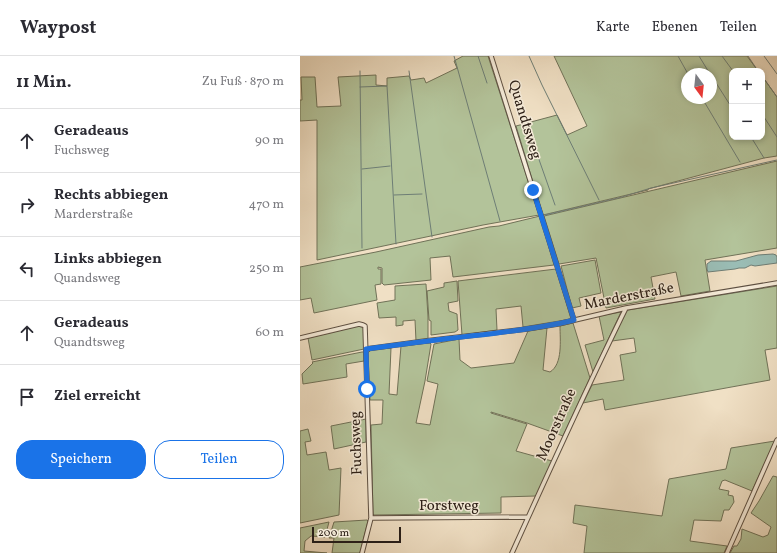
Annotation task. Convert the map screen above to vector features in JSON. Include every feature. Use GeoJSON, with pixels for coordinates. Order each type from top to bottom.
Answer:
{"type":"FeatureCollection","features":[{"type":"Feature","properties":{"kind":"street","name":"Quandtsweg"},"geometry":{"type":"LineString","coordinates":[[491,56],[574,320]]}},
{"type":"Feature","properties":{"kind":"street","name":"Marderstraße"},"geometry":{"type":"LineString","coordinates":[[366,349],[527,329],[558,324],[626,308],[777,283]]}},
{"type":"Feature","properties":{"kind":"street","name":"Moorstraße"},"geometry":{"type":"LineString","coordinates":[[512,553],[592,378],[626,308]]}},
{"type":"Feature","properties":{"kind":"street","name":"Fuchsweg"},"geometry":{"type":"LineString","coordinates":[[300,338],[358,324],[363,324],[366,329],[371,518],[362,553]]}},
{"type":"Feature","properties":{"kind":"street"},"geometry":{"type":"LineString","coordinates":[[727,553],[777,440]]}},
{"type":"Feature","properties":{"kind":"street","name":"Forstweg"},"geometry":{"type":"LineString","coordinates":[[371,518],[528,517]]}},
{"type":"Feature","properties":{"kind":"green space"},"geometry":{"type":"Polygon","coordinates":[[[463,56],[488,56],[539,215],[483,225],[317,260],[317,120],[300,121],[300,100],[302,100],[301,77],[315,77],[317,107],[341,106],[338,77],[376,75],[376,85],[387,86],[387,78],[409,76],[411,80],[424,78],[426,83],[457,68],[454,61],[463,56]]]}},
{"type":"Feature","properties":{"kind":"green space"},"geometry":{"type":"Polygon","coordinates":[[[554,56],[747,56],[756,68],[729,68],[729,140],[765,140],[765,80],[777,97],[777,156],[764,158],[648,190],[543,215],[516,126],[557,115],[567,135],[587,126],[554,56]]]}},
{"type":"Feature","properties":{"kind":"green space"},"geometry":{"type":"Polygon","coordinates":[[[777,161],[777,248],[705,260],[710,291],[681,296],[676,272],[651,277],[655,299],[606,308],[596,258],[559,264],[544,216],[777,161]]]}},
{"type":"Feature","properties":{"kind":"green space"},"geometry":{"type":"Polygon","coordinates":[[[540,216],[554,265],[453,277],[450,256],[430,258],[431,280],[384,285],[382,283],[382,268],[378,267],[378,269],[381,269],[381,284],[375,285],[377,300],[314,313],[311,298],[300,300],[300,267],[499,226],[540,216]]]}},
{"type":"Feature","properties":{"kind":"green space"},"geometry":{"type":"Polygon","coordinates":[[[595,260],[601,293],[579,298],[581,306],[572,308],[561,266],[595,260]]]}},
{"type":"Feature","properties":{"kind":"green space"},"geometry":{"type":"Polygon","coordinates":[[[556,269],[571,319],[523,327],[521,306],[496,309],[497,330],[462,335],[458,281],[556,269]]]}},
{"type":"Feature","properties":{"kind":"green space"},"geometry":{"type":"Polygon","coordinates":[[[457,281],[458,301],[448,303],[449,311],[457,314],[458,330],[455,332],[431,335],[431,321],[429,320],[427,291],[444,287],[444,283],[457,281]]]}},
{"type":"Feature","properties":{"kind":"green space"},"geometry":{"type":"Polygon","coordinates":[[[426,284],[428,339],[416,341],[415,320],[403,321],[403,325],[396,326],[396,317],[379,318],[377,303],[395,300],[395,286],[426,284]]]}},
{"type":"Feature","properties":{"kind":"green space"},"geometry":{"type":"Polygon","coordinates":[[[777,286],[777,348],[765,350],[770,380],[605,410],[603,399],[583,403],[592,385],[624,380],[620,355],[636,352],[634,338],[612,341],[628,310],[777,286]]]}},
{"type":"Feature","properties":{"kind":"green space"},"geometry":{"type":"Polygon","coordinates":[[[621,312],[593,372],[585,345],[604,340],[599,316],[621,312]]]}},
{"type":"Feature","properties":{"kind":"green space"},"geometry":{"type":"Polygon","coordinates":[[[573,323],[590,378],[563,436],[527,423],[491,412],[527,424],[516,451],[552,461],[536,496],[501,497],[501,513],[373,514],[371,425],[382,424],[383,400],[370,400],[368,353],[371,350],[391,348],[389,394],[397,395],[401,346],[431,344],[416,423],[430,425],[438,384],[427,381],[434,344],[459,339],[460,360],[471,368],[514,363],[528,331],[547,328],[543,370],[550,372],[554,368],[559,358],[560,326],[573,323]]]}},
{"type":"Feature","properties":{"kind":"green space"},"geometry":{"type":"Polygon","coordinates":[[[358,326],[364,328],[364,349],[312,360],[308,338],[358,326]]]}},
{"type":"Feature","properties":{"kind":"green space"},"geometry":{"type":"Polygon","coordinates":[[[364,352],[364,361],[346,364],[347,377],[303,384],[302,374],[313,363],[312,362],[364,352]]]}},
{"type":"Feature","properties":{"kind":"green space"},"geometry":{"type":"Polygon","coordinates":[[[366,419],[366,442],[334,449],[331,426],[366,419]]]}},
{"type":"Feature","properties":{"kind":"green space"},"geometry":{"type":"Polygon","coordinates":[[[308,429],[311,441],[305,442],[307,455],[326,452],[329,470],[341,468],[339,515],[300,523],[300,431],[308,429]]]}},
{"type":"Feature","properties":{"kind":"green space"},"geometry":{"type":"Polygon","coordinates":[[[775,441],[752,491],[725,480],[722,481],[719,489],[729,491],[728,495],[733,496],[734,502],[729,510],[724,510],[721,521],[694,520],[690,541],[727,546],[724,553],[584,553],[587,526],[573,523],[575,505],[662,516],[669,479],[726,469],[731,448],[775,441]]]}},
{"type":"Feature","properties":{"kind":"green space"},"geometry":{"type":"Polygon","coordinates":[[[773,476],[777,477],[777,553],[730,553],[741,539],[742,529],[763,537],[768,535],[771,527],[751,513],[773,476]]]}},
{"type":"Feature","properties":{"kind":"green space"},"geometry":{"type":"Polygon","coordinates":[[[367,520],[360,553],[332,553],[334,538],[329,538],[334,522],[367,520]]]}},
{"type":"Feature","properties":{"kind":"green space"},"geometry":{"type":"Polygon","coordinates":[[[329,522],[325,537],[311,536],[305,541],[304,551],[327,553],[300,553],[300,528],[329,522]]]}},
{"type":"Feature","properties":{"kind":"water"},"geometry":{"type":"Polygon","coordinates":[[[773,254],[777,257],[777,263],[755,266],[751,265],[745,268],[708,272],[707,269],[707,264],[711,261],[736,261],[758,255],[773,254]]]}},
{"type":"Feature","properties":{"kind":"waterway"},"geometry":{"type":"LineString","coordinates":[[454,56],[500,221]]}},
{"type":"Feature","properties":{"kind":"waterway"},"geometry":{"type":"LineString","coordinates":[[478,56],[487,83]]}},
{"type":"Feature","properties":{"kind":"waterway"},"geometry":{"type":"LineString","coordinates":[[529,56],[599,200]]}},
{"type":"Feature","properties":{"kind":"waterway"},"geometry":{"type":"LineString","coordinates":[[678,56],[685,68]]}},
{"type":"Feature","properties":{"kind":"waterway"},"geometry":{"type":"LineString","coordinates":[[699,56],[706,68]]}},
{"type":"Feature","properties":{"kind":"waterway"},"geometry":{"type":"LineString","coordinates":[[722,56],[731,68]]}},
{"type":"Feature","properties":{"kind":"waterway"},"geometry":{"type":"LineString","coordinates":[[748,56],[756,68]]}},
{"type":"Feature","properties":{"kind":"waterway"},"geometry":{"type":"LineString","coordinates":[[764,56],[777,74]]}},
{"type":"Feature","properties":{"kind":"waterway"},"geometry":{"type":"LineString","coordinates":[[360,71],[362,248]]}},
{"type":"Feature","properties":{"kind":"waterway"},"geometry":{"type":"LineString","coordinates":[[409,71],[432,237]]}},
{"type":"Feature","properties":{"kind":"waterway"},"geometry":{"type":"LineString","coordinates":[[765,80],[777,97]]}},
{"type":"Feature","properties":{"kind":"waterway"},"geometry":{"type":"LineString","coordinates":[[717,84],[729,104]]}},
{"type":"Feature","properties":{"kind":"waterway"},"geometry":{"type":"LineString","coordinates":[[360,87],[387,86],[396,244]]}},
{"type":"Feature","properties":{"kind":"waterway"},"geometry":{"type":"LineString","coordinates":[[706,104],[740,162]]}},
{"type":"Feature","properties":{"kind":"waterway"},"geometry":{"type":"LineString","coordinates":[[765,119],[777,137]]}},
{"type":"Feature","properties":{"kind":"waterway"},"geometry":{"type":"LineString","coordinates":[[530,134],[555,205]]}},
{"type":"Feature","properties":{"kind":"waterway"},"geometry":{"type":"LineString","coordinates":[[753,140],[764,158]]}},
{"type":"Feature","properties":{"kind":"waterway"},"geometry":{"type":"LineString","coordinates":[[545,215],[622,197],[651,188],[777,160]]}},
{"type":"Feature","properties":{"kind":"waterway"},"geometry":{"type":"LineString","coordinates":[[362,169],[390,166]]}},
{"type":"Feature","properties":{"kind":"waterway"},"geometry":{"type":"LineString","coordinates":[[394,195],[422,194]]}},
{"type":"Feature","properties":{"kind":"route"},"geometry":{"type":"LineString","coordinates":[[367,389],[366,349],[527,329],[574,320],[533,190]]}}]}
